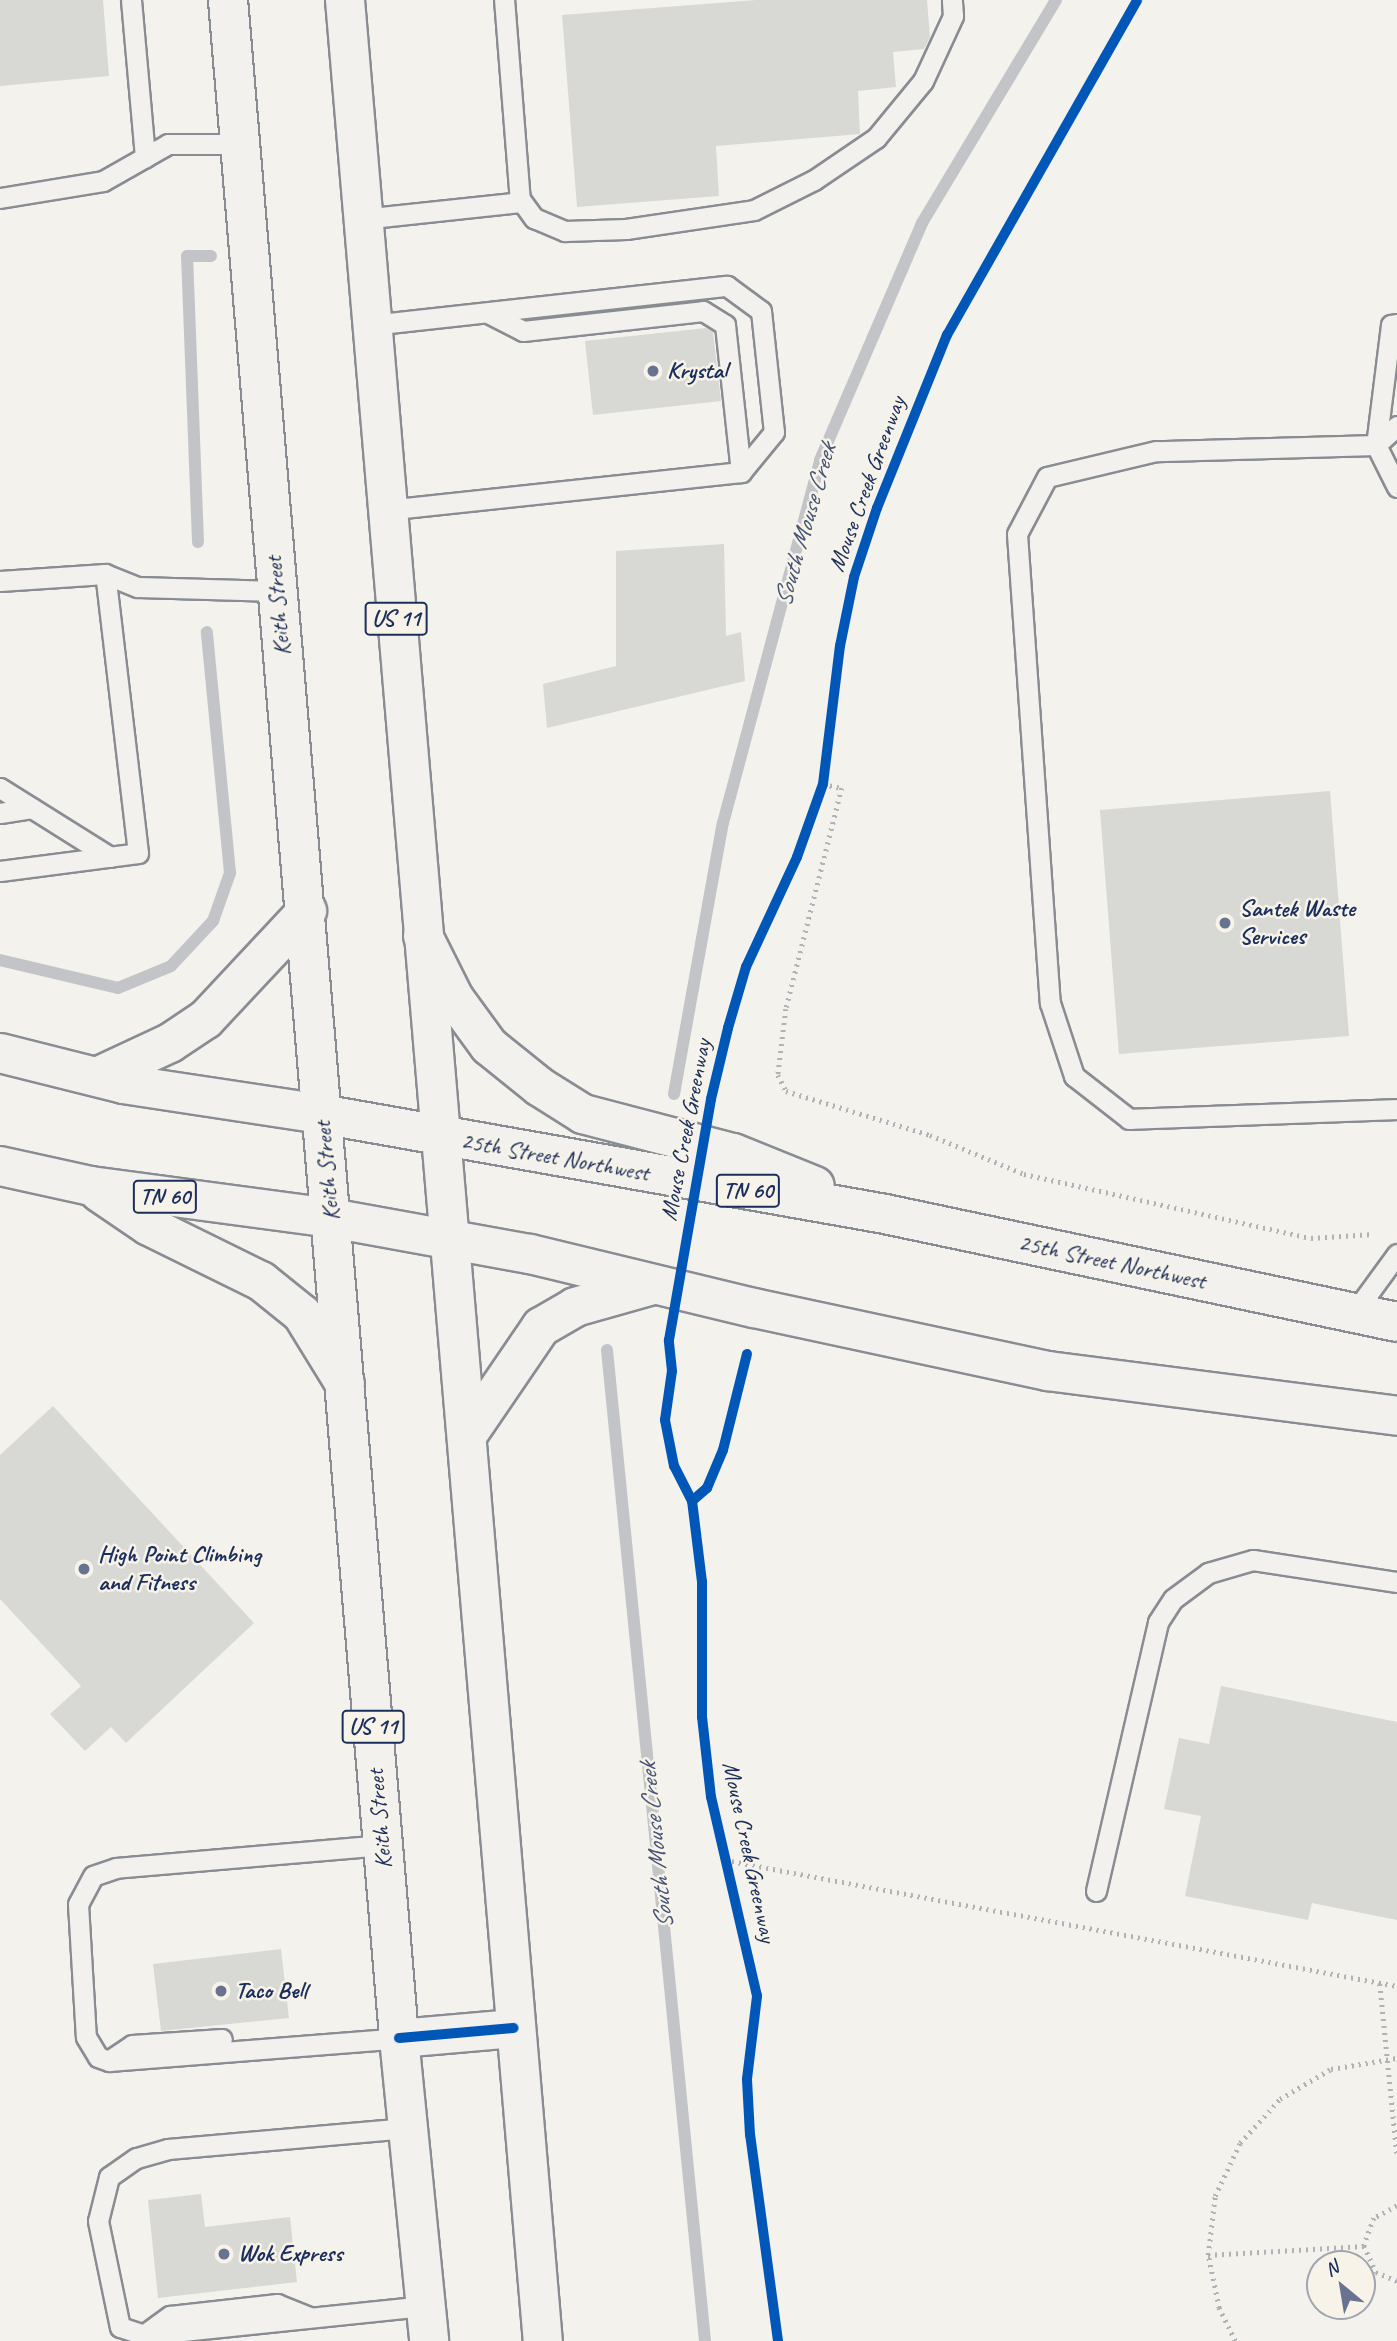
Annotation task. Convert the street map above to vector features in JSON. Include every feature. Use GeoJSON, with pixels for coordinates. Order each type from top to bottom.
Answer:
{"type":"FeatureCollection","features":[{"type":"Feature","properties":{"kind":"main road","name":"Keith Street"},"geometry":{"type":"LineString","coordinates":[[228,0],[277,592],[307,911],[321,1114],[399,2038],[428,2324]]}},
{"type":"Feature","properties":{"kind":"main road","name":"US 11"},"geometry":{"type":"LineString","coordinates":[[345,0],[440,1137],[468,1434],[513,2028],[543,2341]]}},
{"type":"Feature","properties":{"kind":"main road"},"geometry":{"type":"LineString","coordinates":[[97,1077],[170,1043],[206,1020],[307,911]]}},
{"type":"Feature","properties":{"kind":"main road"},"geometry":{"type":"LineString","coordinates":[[423,936],[454,998],[489,1046],[583,1114],[733,1153],[885,1214]]}},
{"type":"Feature","properties":{"kind":"main road","name":"25th Street Northwest"},"geometry":{"type":"LineString","coordinates":[[0,1053],[97,1077],[885,1214],[1397,1322]]}},
{"type":"Feature","properties":{"kind":"main road","name":"TN 60"},"geometry":{"type":"LineString","coordinates":[[0,1166],[91,1186],[331,1218],[450,1239],[1048,1371],[1397,1416]]}},
{"type":"Feature","properties":{"kind":"main road"},"geometry":{"type":"LineString","coordinates":[[91,1186],[149,1226],[261,1281],[302,1314],[345,1384]]}},
{"type":"Feature","properties":{"kind":"main road"},"geometry":{"type":"LineString","coordinates":[[468,1434],[541,1327],[575,1307],[654,1284]]}},
{"type":"Feature","properties":{"kind":"street"},"geometry":{"type":"LineString","coordinates":[[399,2038],[513,2028]]}},
{"type":"Feature","properties":{"kind":"lane"},"geometry":{"type":"LineString","coordinates":[[131,0],[145,157]]}},
{"type":"Feature","properties":{"kind":"lane"},"geometry":{"type":"LineString","coordinates":[[504,0],[520,199],[534,218],[565,231],[626,229],[754,210],[814,180],[876,138],[923,81],[954,16],[952,0]]}},
{"type":"Feature","properties":{"kind":"lane"},"geometry":{"type":"LineString","coordinates":[[0,198],[103,181],[168,144],[239,144]]}},
{"type":"Feature","properties":{"kind":"lane"},"geometry":{"type":"LineString","coordinates":[[362,219],[520,199]]}},
{"type":"Feature","properties":{"kind":"lane"},"geometry":{"type":"LineString","coordinates":[[371,325],[727,286],[761,311],[774,432],[741,472],[387,510]]}},
{"type":"Feature","properties":{"kind":"lane"},"geometry":{"type":"LineString","coordinates":[[487,312],[523,331],[703,312],[725,325],[741,472]]}},
{"type":"Feature","properties":{"kind":"lane"},"geometry":{"type":"LineString","coordinates":[[1397,324],[1391,325],[1376,445],[1397,487]]}},
{"type":"Feature","properties":{"kind":"lane"},"geometry":{"type":"LineString","coordinates":[[1397,426],[1376,445],[1156,451],[1047,477],[1017,534],[1050,1003],[1074,1076],[1129,1119],[1397,1109]]}},
{"type":"Feature","properties":{"kind":"lane"},"geometry":{"type":"LineString","coordinates":[[0,871],[138,853],[105,574]]}},
{"type":"Feature","properties":{"kind":"lane"},"geometry":{"type":"LineString","coordinates":[[0,581],[105,574],[138,587],[277,592]]}},
{"type":"Feature","properties":{"kind":"lane"},"geometry":{"type":"LineString","coordinates":[[0,788],[110,857]]}},
{"type":"Feature","properties":{"kind":"lane"},"geometry":{"type":"LineString","coordinates":[[0,813],[32,808]]}},
{"type":"Feature","properties":{"kind":"lane"},"geometry":{"type":"LineString","coordinates":[[1354,1313],[1397,1254]]}},
{"type":"Feature","properties":{"kind":"lane"},"geometry":{"type":"LineString","coordinates":[[1096,1891],[1158,1622],[1172,1599],[1208,1573],[1253,1560],[1397,1582]]}},
{"type":"Feature","properties":{"kind":"lane"},"geometry":{"type":"LineString","coordinates":[[383,1845],[116,1868],[93,1876],[78,1904],[86,2036],[98,2057],[109,2061],[399,2038]]}},
{"type":"Feature","properties":{"kind":"lane"},"geometry":{"type":"LineString","coordinates":[[407,2128],[167,2149],[136,2158],[109,2177],[99,2221],[120,2327],[144,2335],[311,2318],[428,2324]]}},
{"type":"Feature","properties":{"kind":"path"},"geometry":{"type":"LineString","coordinates":[[819,796],[825,770]]}},
{"type":"Feature","properties":{"kind":"path"},"geometry":{"type":"LineString","coordinates":[[823,784],[842,788],[786,1009],[778,1074],[786,1091],[930,1135],[1024,1174],[1311,1238],[1341,1239],[1370,1232],[1379,1236]]}},
{"type":"Feature","properties":{"kind":"path"},"geometry":{"type":"LineString","coordinates":[[727,1866],[1397,1986]]}},
{"type":"Feature","properties":{"kind":"path"},"geometry":{"type":"LineString","coordinates":[[1380,1983],[1397,2153]]}},
{"type":"Feature","properties":{"kind":"path"},"geometry":{"type":"LineString","coordinates":[[1235,2341],[1219,2308],[1209,2255],[1216,2196],[1240,2143],[1280,2099],[1331,2069],[1387,2057],[1397,2058]]}},
{"type":"Feature","properties":{"kind":"path"},"geometry":{"type":"LineString","coordinates":[[1397,2206],[1374,2218],[1364,2246],[1376,2272],[1397,2281]]}},
{"type":"Feature","properties":{"kind":"path"},"geometry":{"type":"LineString","coordinates":[[1209,2255],[1364,2246]]}},
{"type":"Feature","properties":{"kind":"building"},"geometry":{"type":"Polygon","coordinates":[[[0,0],[103,0],[109,76],[0,86],[0,0]]]}},
{"type":"Feature","properties":{"kind":"building"},"geometry":{"type":"Polygon","coordinates":[[[756,0],[927,0],[930,37],[924,49],[893,52],[896,87],[858,91],[860,134],[716,146],[719,196],[577,207],[562,15],[756,0]]]}},
{"type":"Feature","properties":{"kind":"building","name":"Krystal"},"geometry":{"type":"Polygon","coordinates":[[[706,328],[713,332],[721,401],[593,415],[585,341],[706,328]]]}},
{"type":"Feature","properties":{"kind":"building"},"geometry":{"type":"Polygon","coordinates":[[[724,544],[726,636],[741,632],[745,681],[547,728],[543,684],[616,666],[616,551],[724,544]]]}},
{"type":"Feature","properties":{"kind":"building","name":"Santek Waste Services"},"geometry":{"type":"Polygon","coordinates":[[[1330,791],[1349,1036],[1119,1054],[1100,810],[1330,791]]]}},
{"type":"Feature","properties":{"kind":"building"},"geometry":{"type":"Polygon","coordinates":[[[53,1406],[254,1623],[126,1743],[111,1727],[85,1751],[50,1714],[81,1686],[0,1599],[0,1455],[53,1406]]]}},
{"type":"Feature","properties":{"kind":"building"},"geometry":{"type":"Polygon","coordinates":[[[1221,1686],[1397,1722],[1397,1920],[1312,1903],[1308,1920],[1185,1896],[1201,1816],[1164,1809],[1179,1738],[1209,1744],[1221,1686]]]}},
{"type":"Feature","properties":{"kind":"building","name":"Taco Bell"},"geometry":{"type":"Polygon","coordinates":[[[281,1949],[289,2018],[161,2031],[153,1964],[281,1949]]]}},
{"type":"Feature","properties":{"kind":"building","name":"Wok Express"},"geometry":{"type":"Polygon","coordinates":[[[201,2194],[205,2227],[290,2217],[297,2282],[158,2298],[148,2200],[201,2194]]]}},
{"type":"Feature","properties":{"kind":"waterway","name":"South Mouse Creek"},"geometry":{"type":"LineString","coordinates":[[674,1094],[723,823],[820,460],[922,223],[1056,0]]}},
{"type":"Feature","properties":{"kind":"waterway"},"geometry":{"type":"LineString","coordinates":[[198,542],[187,256],[211,256]]}},
{"type":"Feature","properties":{"kind":"waterway"},"geometry":{"type":"LineString","coordinates":[[0,960],[118,988],[171,966],[213,921],[230,873],[207,632]]}},
{"type":"Feature","properties":{"kind":"waterway","name":"South Mouse Creek"},"geometry":{"type":"LineString","coordinates":[[607,1350],[705,2341]]}},
{"type":"Feature","properties":{"kind":"cycle path","name":"Mouse Creek Greenway"},"geometry":{"type":"LineString","coordinates":[[778,2341],[750,2135],[747,2079],[757,1996],[711,1797],[702,1717],[702,1582],[692,1501],[674,1466],[665,1420],[672,1371],[669,1340],[711,1099],[728,1028],[746,967],[797,857],[823,784],[840,646],[854,577],[877,508],[947,335],[1137,0]]}},
{"type":"Feature","properties":{"kind":"cycle path"},"geometry":{"type":"LineString","coordinates":[[692,1501],[707,1488],[723,1450],[747,1354]]}},
{"type":"Feature","properties":{"kind":"cycle path"},"geometry":{"type":"LineString","coordinates":[[399,2038],[514,2028]]}},
{"type":"Feature","properties":{"kind":"place","name":"Krystal"},"geometry":{"type":"Point","coordinates":[653,371]}},
{"type":"Feature","properties":{"kind":"place","name":"Santek Waste Services"},"geometry":{"type":"Point","coordinates":[1225,923]}},
{"type":"Feature","properties":{"kind":"place","name":"High Point Climbing and Fitness"},"geometry":{"type":"Point","coordinates":[84,1569]}},
{"type":"Feature","properties":{"kind":"place","name":"Taco Bell"},"geometry":{"type":"Point","coordinates":[221,1991]}},
{"type":"Feature","properties":{"kind":"place","name":"Wok Express"},"geometry":{"type":"Point","coordinates":[224,2254]}}]}
